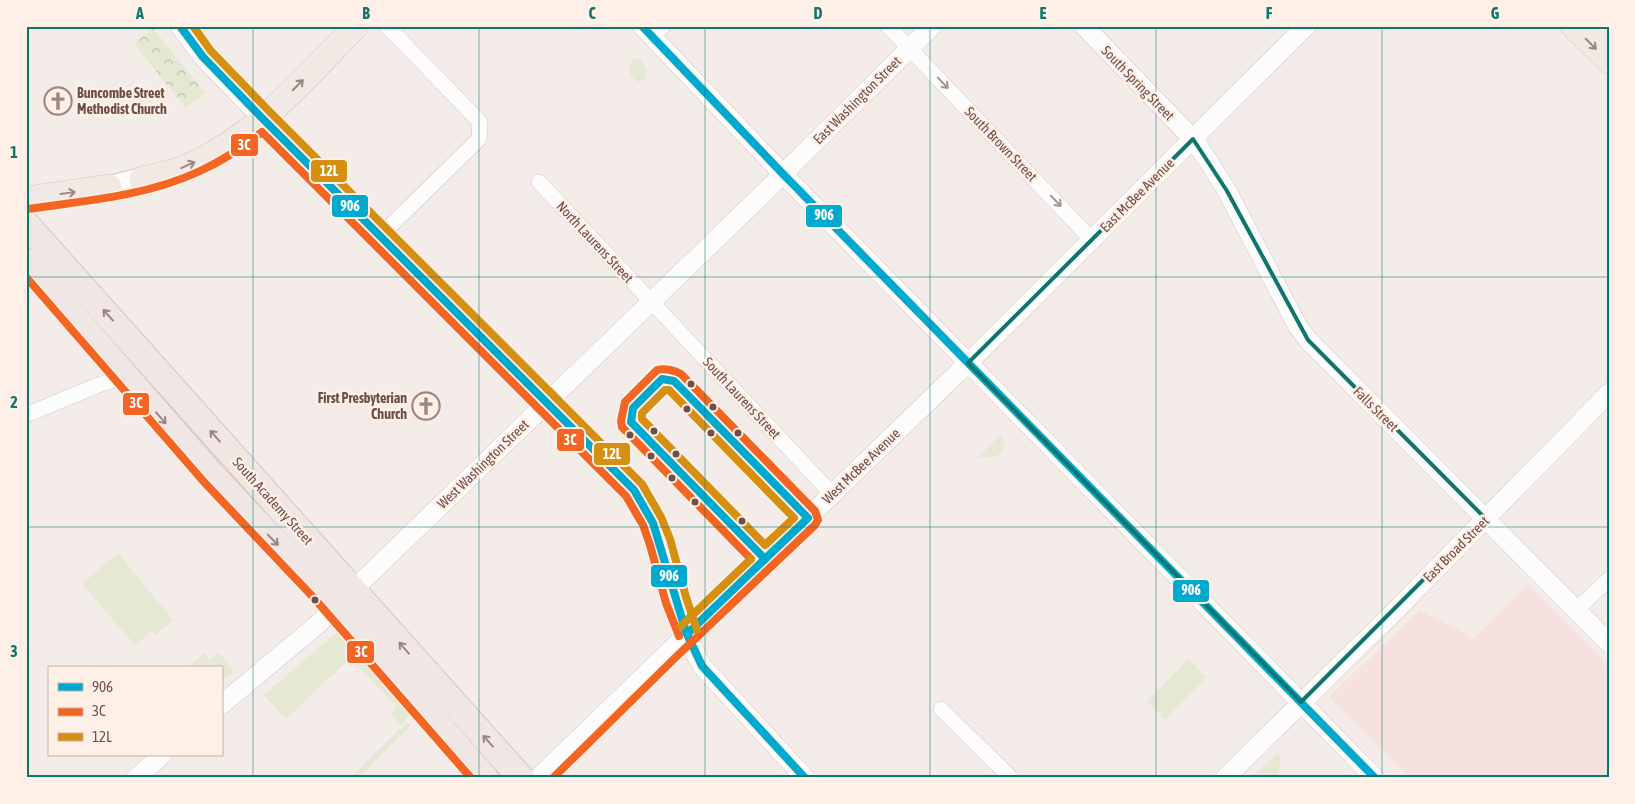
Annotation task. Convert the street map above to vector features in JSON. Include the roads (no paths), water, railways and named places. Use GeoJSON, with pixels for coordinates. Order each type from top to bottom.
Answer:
{"type":"FeatureCollection","features":[{"type":"Feature","properties":{"kind":"highway","name":"South Academy Street"},"geometry":{"type":"LineString","coordinates":[[26,224],[345,598],[486,778]]}},
{"type":"Feature","properties":{"kind":"highway"},"geometry":{"type":"LineString","coordinates":[[26,262],[212,475],[345,598]]}},
{"type":"Feature","properties":{"kind":"highway","name":"South Academy Street"},"geometry":{"type":"LineString","coordinates":[[345,598],[436,684],[520,778]]}},
{"type":"Feature","properties":{"kind":"main road"},"geometry":{"type":"LineString","coordinates":[[26,198],[109,186],[142,179],[185,167],[206,157],[226,146],[263,119],[356,26]]}},
{"type":"Feature","properties":{"kind":"main road"},"geometry":{"type":"LineString","coordinates":[[1574,26],[1609,61]]}},
{"type":"Feature","properties":{"kind":"main road"},"geometry":{"type":"LineString","coordinates":[[1601,26],[1609,34]]}},
{"type":"Feature","properties":{"kind":"street"},"geometry":{"type":"LineString","coordinates":[[180,26],[203,57],[263,119],[632,489],[652,522],[660,542],[693,651],[702,666],[805,778]]}},
{"type":"Feature","properties":{"kind":"street"},"geometry":{"type":"LineString","coordinates":[[380,236],[479,139],[480,122],[387,26]]}},
{"type":"Feature","properties":{"kind":"street","name":"South Brown Street"},"geometry":{"type":"LineString","coordinates":[[888,26],[1092,240]]}},
{"type":"Feature","properties":{"kind":"street","name":"East Washington Street"},"geometry":{"type":"LineString","coordinates":[[783,174],[932,26]]}},
{"type":"Feature","properties":{"kind":"street","name":"South Spring Street"},"geometry":{"type":"LineString","coordinates":[[1084,26],[1192,139]]}},
{"type":"Feature","properties":{"kind":"street","name":"East McBee Avenue"},"geometry":{"type":"LineString","coordinates":[[968,363],[1303,27]]}},
{"type":"Feature","properties":{"kind":"street"},"geometry":{"type":"LineString","coordinates":[[652,30],[783,174],[1375,778]]}},
{"type":"Feature","properties":{"kind":"street","name":"Falls Street"},"geometry":{"type":"LineString","coordinates":[[1192,139],[1227,191],[1286,306],[1308,340],[1609,643]]}},
{"type":"Feature","properties":{"kind":"street","name":"West Washington Street"},"geometry":{"type":"LineString","coordinates":[[222,705],[318,624],[783,174]]}},
{"type":"Feature","properties":{"kind":"street","name":"North Laurens Street"},"geometry":{"type":"LineString","coordinates":[[539,182],[651,302]]}},
{"type":"Feature","properties":{"kind":"street","name":"South Laurens Street"},"geometry":{"type":"LineString","coordinates":[[651,302],[832,494]]}},
{"type":"Feature","properties":{"kind":"street","name":"West McBee Avenue"},"geometry":{"type":"LineString","coordinates":[[538,778],[968,363]]}},
{"type":"Feature","properties":{"kind":"street"},"geometry":{"type":"LineString","coordinates":[[26,415],[125,376]]}},
{"type":"Feature","properties":{"kind":"street","name":"East Broad Street"},"geometry":{"type":"LineString","coordinates":[[1225,778],[1609,394]]}},
{"type":"Feature","properties":{"kind":"street"},"geometry":{"type":"LineString","coordinates":[[1576,610],[1609,579]]}},
{"type":"Feature","properties":{"kind":"street"},"geometry":{"type":"LineString","coordinates":[[941,709],[1011,778]]}},
{"type":"Feature","properties":{"kind":"street"},"geometry":{"type":"LineString","coordinates":[[136,778],[161,756]]}},
{"type":"Feature","properties":{"kind":"place","name":"Buncombe Street Methodist Church"},"geometry":{"type":"Point","coordinates":[58,101]}},
{"type":"Feature","properties":{"kind":"place","name":"First Presbyterian Church"},"geometry":{"type":"Point","coordinates":[426,406]}}]}
